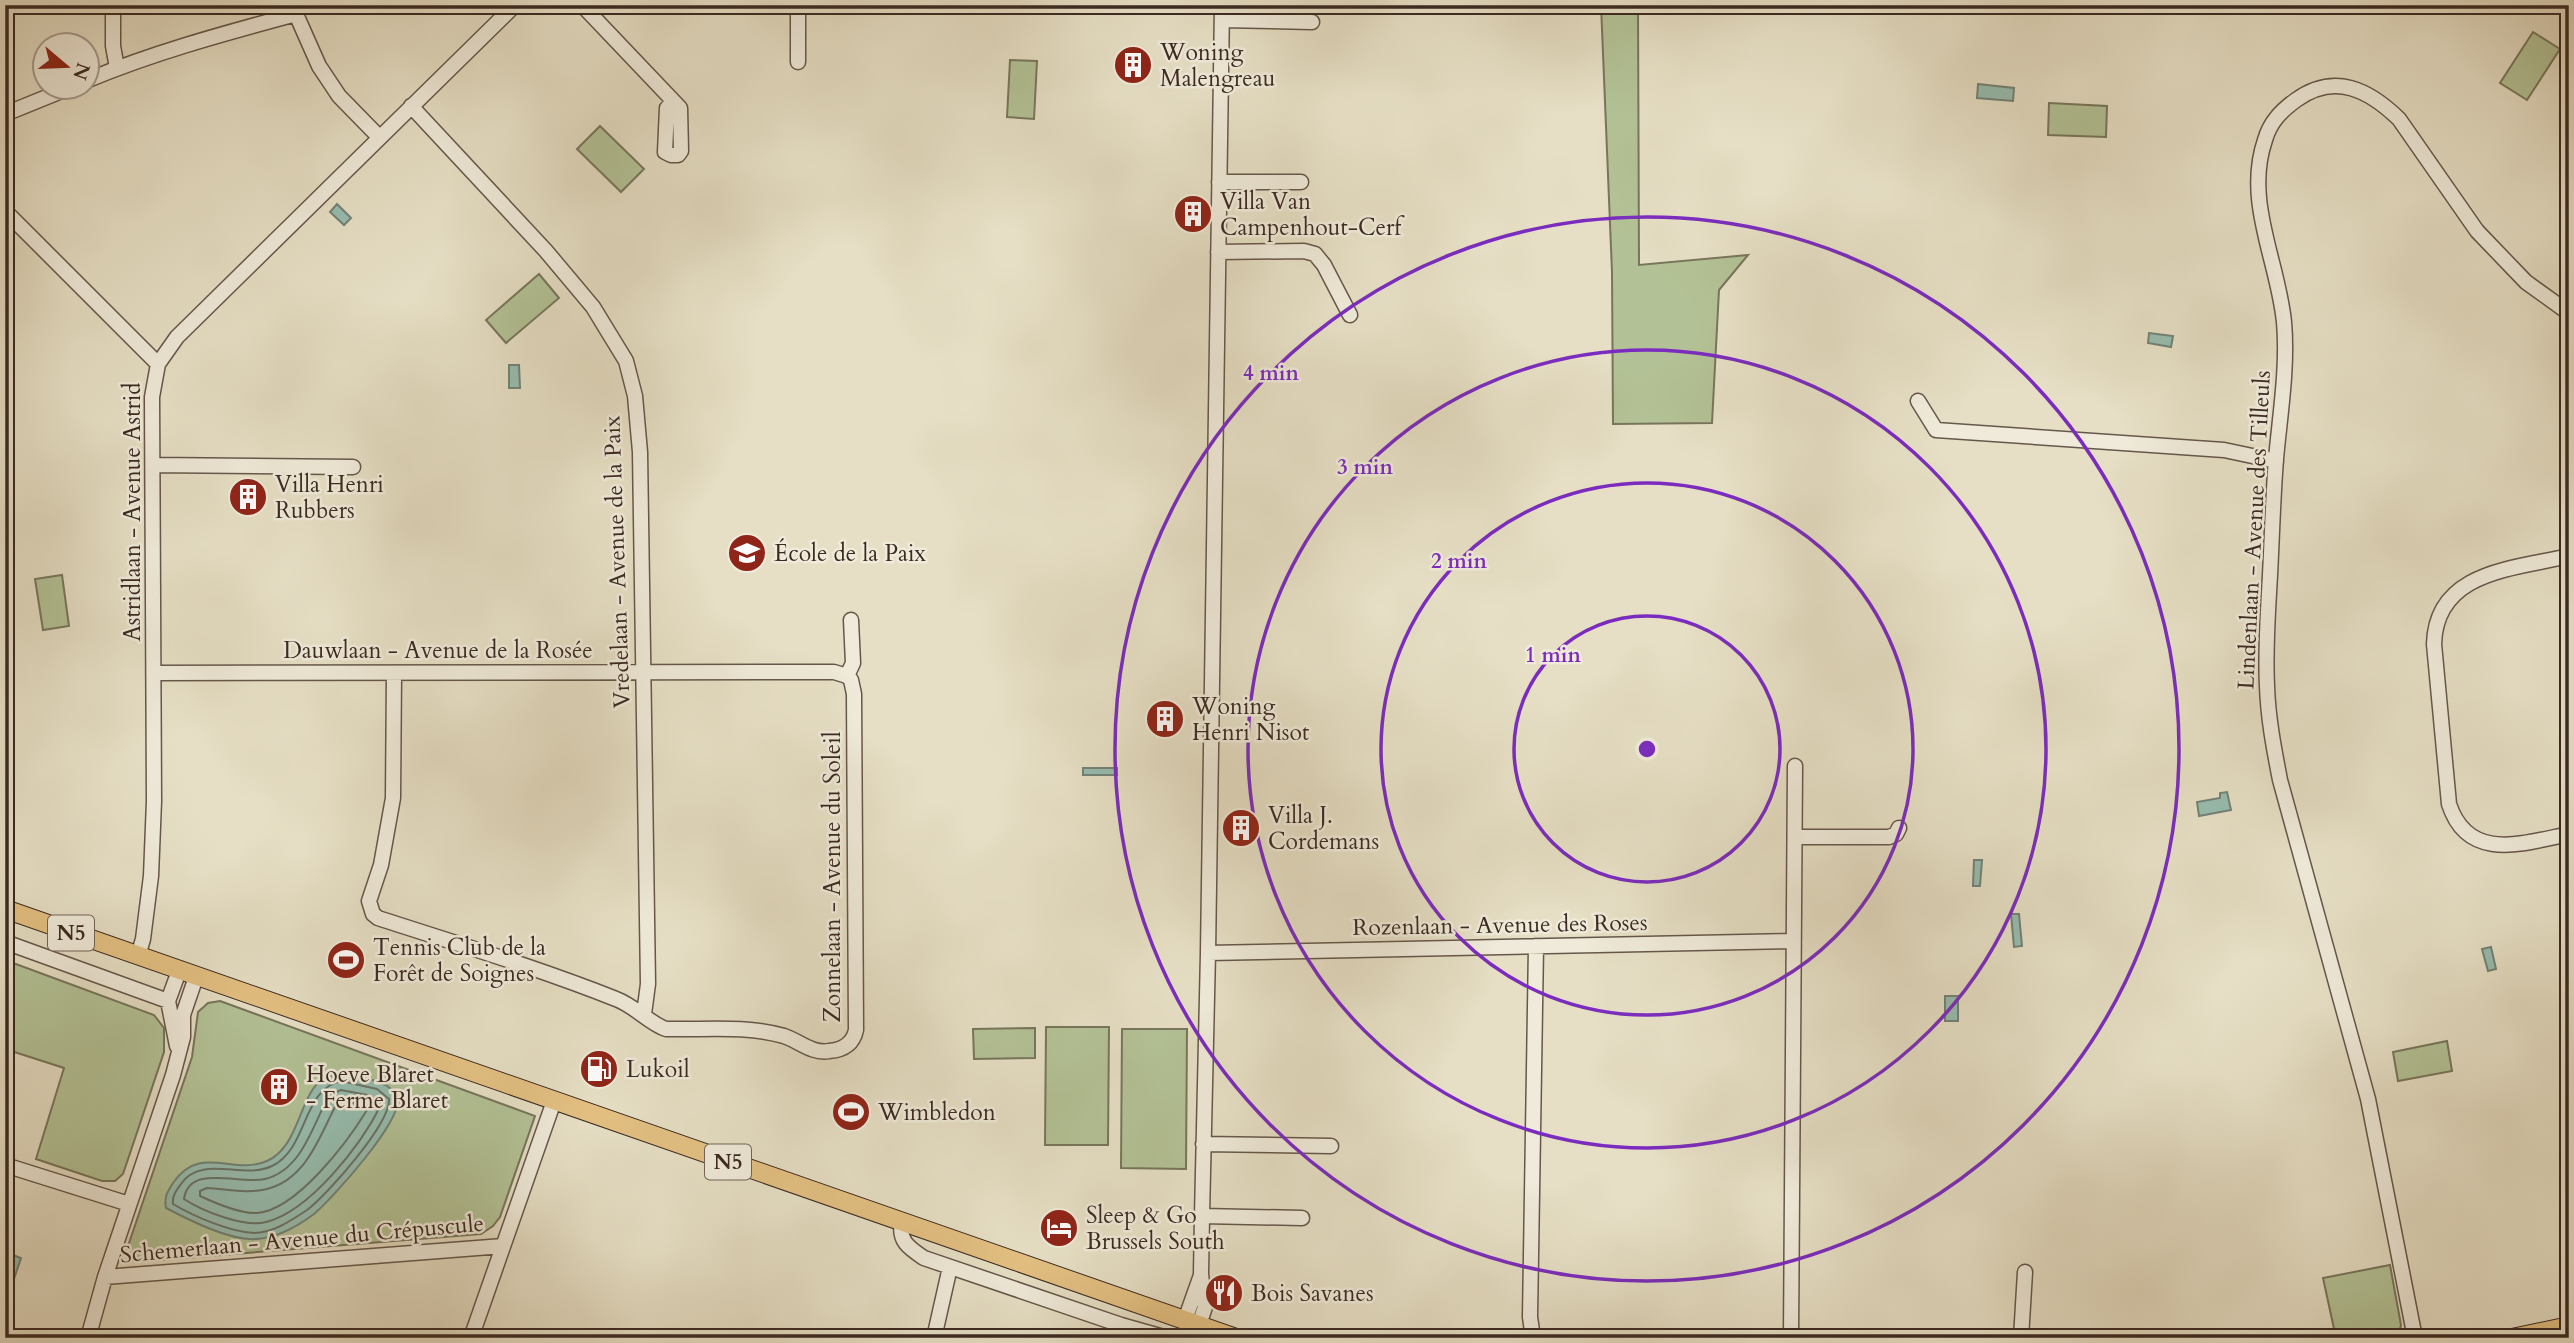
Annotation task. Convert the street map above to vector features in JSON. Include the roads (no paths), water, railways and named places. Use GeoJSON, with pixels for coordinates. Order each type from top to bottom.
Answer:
{"type":"FeatureCollection","features":[{"type":"Feature","properties":{"kind":"main road","name":"N5"},"geometry":{"type":"LineString","coordinates":[[5,909],[1236,1338]]}},
{"type":"Feature","properties":{"kind":"main road"},"geometry":{"type":"LineString","coordinates":[[2512,1338],[2569,1326]]}},
{"type":"Feature","properties":{"kind":"street"},"geometry":{"type":"LineString","coordinates":[[113,5],[113,46],[117,68]]}},
{"type":"Feature","properties":{"kind":"street","name":"Astridlaan - Avenue Astrid"},"geometry":{"type":"LineString","coordinates":[[138,956],[143,939],[151,877],[154,801],[152,397],[158,364],[177,337],[515,5]]}},
{"type":"Feature","properties":{"kind":"street"},"geometry":{"type":"LineString","coordinates":[[582,5],[664,89],[673,102]]}},
{"type":"Feature","properties":{"kind":"street"},"geometry":{"type":"LineString","coordinates":[[798,5],[798,62]]}},
{"type":"Feature","properties":{"kind":"street"},"geometry":{"type":"LineString","coordinates":[[102,74],[295,10],[326,76],[340,96],[379,137]]}},
{"type":"Feature","properties":{"kind":"street"},"geometry":{"type":"LineString","coordinates":[[1192,1322],[1201,1274],[1222,13],[1312,22]]}},
{"type":"Feature","properties":{"kind":"street","name":"Lindenlaan - Avenue des Tilleuls"},"geometry":{"type":"LineString","coordinates":[[2416,1338],[2368,1099],[2280,780],[2271,732],[2266,653],[2276,461],[2285,358],[2284,323],[2257,186],[2258,162],[2273,120],[2305,93],[2335,85],[2353,88],[2385,106],[2399,120],[2477,231],[2526,282],[2569,313]]}},
{"type":"Feature","properties":{"kind":"street"},"geometry":{"type":"LineString","coordinates":[[5,114],[35,102]]}},
{"type":"Feature","properties":{"kind":"street","name":"Vredelaan - Avenue de la Paix"},"geometry":{"type":"LineString","coordinates":[[411,106],[593,307],[626,361],[635,396],[640,452],[648,984],[644,1014]]}},
{"type":"Feature","properties":{"kind":"street"},"geometry":{"type":"LineString","coordinates":[[1219,182],[1301,182]]}},
{"type":"Feature","properties":{"kind":"street"},"geometry":{"type":"LineString","coordinates":[[5,211],[158,364]]}},
{"type":"Feature","properties":{"kind":"street"},"geometry":{"type":"LineString","coordinates":[[1218,252],[1304,251],[1315,254],[1324,265],[1350,315]]}},
{"type":"Feature","properties":{"kind":"street"},"geometry":{"type":"LineString","coordinates":[[1918,401],[1936,430],[2224,450],[2276,461]]}},
{"type":"Feature","properties":{"kind":"street"},"geometry":{"type":"LineString","coordinates":[[153,465],[353,467]]}},
{"type":"Feature","properties":{"kind":"street"},"geometry":{"type":"LineString","coordinates":[[2569,556],[2501,571],[2468,582],[2442,607],[2436,620],[2434,644],[2449,804],[2453,816],[2473,836],[2488,844],[2516,845],[2569,834]]}},
{"type":"Feature","properties":{"kind":"street","name":"Zonnelaan - Avenue du Soleil"},"geometry":{"type":"LineString","coordinates":[[644,1014],[666,1029],[742,1028],[764,1031],[788,1037],[817,1051],[829,1052],[847,1046],[854,1039],[854,694],[851,680],[847,676],[853,663],[851,620]]}},
{"type":"Feature","properties":{"kind":"street","name":"Dauwlaan - Avenue de la Rosée"},"geometry":{"type":"LineString","coordinates":[[154,673],[643,671],[834,672],[847,676]]}},
{"type":"Feature","properties":{"kind":"street"},"geometry":{"type":"LineString","coordinates":[[394,673],[393,798],[381,865],[369,901],[373,914],[618,1000],[644,1014]]}},
{"type":"Feature","properties":{"kind":"street"},"geometry":{"type":"LineString","coordinates":[[1791,1338],[1795,766]]}},
{"type":"Feature","properties":{"kind":"street"},"geometry":{"type":"LineString","coordinates":[[1795,836],[1889,837],[1896,834],[1899,828]]}},
{"type":"Feature","properties":{"kind":"street","name":"Rozenlaan - Avenue des Roses"},"geometry":{"type":"LineString","coordinates":[[1208,953],[1793,941]]}},
{"type":"Feature","properties":{"kind":"street"},"geometry":{"type":"LineString","coordinates":[[5,942],[168,1001]]}},
{"type":"Feature","properties":{"kind":"street"},"geometry":{"type":"LineString","coordinates":[[1533,1338],[1530,1317],[1535,946]]}},
{"type":"Feature","properties":{"kind":"street"},"geometry":{"type":"LineString","coordinates":[[179,971],[168,1001],[179,1051]]}},
{"type":"Feature","properties":{"kind":"street"},"geometry":{"type":"LineString","coordinates":[[88,1338],[105,1277],[173,1075],[183,1037],[183,1016],[196,977]]}},
{"type":"Feature","properties":{"kind":"street"},"geometry":{"type":"LineString","coordinates":[[471,1338],[554,1101]]}},
{"type":"Feature","properties":{"kind":"street"},"geometry":{"type":"LineString","coordinates":[[1203,1144],[1331,1146]]}},
{"type":"Feature","properties":{"kind":"street"},"geometry":{"type":"LineString","coordinates":[[5,1165],[129,1204]]}},
{"type":"Feature","properties":{"kind":"street"},"geometry":{"type":"LineString","coordinates":[[1202,1216],[1302,1218]]}},
{"type":"Feature","properties":{"kind":"street"},"geometry":{"type":"LineString","coordinates":[[902,1222],[902,1240],[924,1258],[1167,1338]]}},
{"type":"Feature","properties":{"kind":"street","name":"Schemerlaan - Avenue du Crépuscule"},"geometry":{"type":"LineString","coordinates":[[105,1277],[503,1246]]}},
{"type":"Feature","properties":{"kind":"street"},"geometry":{"type":"LineString","coordinates":[[934,1338],[950,1267]]}},
{"type":"Feature","properties":{"kind":"street"},"geometry":{"type":"LineString","coordinates":[[2021,1338],[2025,1272]]}},
{"type":"Feature","properties":{"kind":"water"},"geometry":{"type":"Polygon","coordinates":[[[1978,84],[2014,88],[2013,101],[1977,98],[1978,84]]]}},
{"type":"Feature","properties":{"kind":"water"},"geometry":{"type":"Polygon","coordinates":[[[337,204],[351,218],[344,225],[330,212],[337,204]]]}},
{"type":"Feature","properties":{"kind":"water"},"geometry":{"type":"Polygon","coordinates":[[[2149,333],[2173,336],[2171,347],[2148,343],[2149,333]]]}},
{"type":"Feature","properties":{"kind":"water"},"geometry":{"type":"Polygon","coordinates":[[[509,365],[519,365],[520,388],[509,388],[509,365]]]}},
{"type":"Feature","properties":{"kind":"water"},"geometry":{"type":"Polygon","coordinates":[[[1083,768],[1117,768],[1117,775],[1083,775],[1083,768]]]}},
{"type":"Feature","properties":{"kind":"water"},"geometry":{"type":"Polygon","coordinates":[[[2227,792],[2231,810],[2199,816],[2197,802],[2220,798],[2220,793],[2227,792]]]}},
{"type":"Feature","properties":{"kind":"water"},"geometry":{"type":"Polygon","coordinates":[[[1974,860],[1982,860],[1980,886],[1973,886],[1974,860]]]}},
{"type":"Feature","properties":{"kind":"water"},"geometry":{"type":"Polygon","coordinates":[[[2011,914],[2019,914],[2022,946],[2014,947],[2011,914]]]}},
{"type":"Feature","properties":{"kind":"water"},"geometry":{"type":"Polygon","coordinates":[[[2491,947],[2496,969],[2488,971],[2482,949],[2491,947]]]}},
{"type":"Feature","properties":{"kind":"water"},"geometry":{"type":"Polygon","coordinates":[[[1945,996],[1958,996],[1958,1021],[1945,1021],[1945,996]]]}},
{"type":"Feature","properties":{"kind":"water"},"geometry":{"type":"Polygon","coordinates":[[[341,1074],[373,1080],[388,1087],[397,1099],[396,1109],[389,1124],[364,1159],[314,1214],[279,1234],[246,1239],[210,1229],[166,1208],[166,1195],[173,1183],[183,1171],[194,1165],[206,1162],[254,1165],[278,1154],[287,1144],[316,1085],[327,1077],[341,1074]]]}},
{"type":"Feature","properties":{"kind":"water"},"geometry":{"type":"Polygon","coordinates":[[[13,1255],[21,1258],[14,1279],[5,1276],[13,1255]]]}},
{"type":"Feature","properties":{"kind":"place","name":"Woning Malengreau"},"geometry":{"type":"Point","coordinates":[1133,65]}},
{"type":"Feature","properties":{"kind":"place","name":"Villa Van Campenhout-Cerf"},"geometry":{"type":"Point","coordinates":[1193,214]}},
{"type":"Feature","properties":{"kind":"place","name":"Villa Henri Rubbers"},"geometry":{"type":"Point","coordinates":[248,497]}},
{"type":"Feature","properties":{"kind":"place","name":"École de la Paix"},"geometry":{"type":"Point","coordinates":[747,553]}},
{"type":"Feature","properties":{"kind":"place","name":"Woning Henri Nisot"},"geometry":{"type":"Point","coordinates":[1165,719]}},
{"type":"Feature","properties":{"kind":"place","name":"Villa J. Cordemans"},"geometry":{"type":"Point","coordinates":[1241,828]}},
{"type":"Feature","properties":{"kind":"place","name":"Tennis Club de la Forêt de Soignes"},"geometry":{"type":"Point","coordinates":[346,960]}},
{"type":"Feature","properties":{"kind":"place","name":"Lukoil"},"geometry":{"type":"Point","coordinates":[599,1069]}},
{"type":"Feature","properties":{"kind":"place","name":"Hoeve Blaret - Ferme Blaret"},"geometry":{"type":"Point","coordinates":[279,1087]}},
{"type":"Feature","properties":{"kind":"place","name":"Wimbledon"},"geometry":{"type":"Point","coordinates":[851,1112]}},
{"type":"Feature","properties":{"kind":"place","name":"Sleep & Go Brussels South"},"geometry":{"type":"Point","coordinates":[1059,1228]}},
{"type":"Feature","properties":{"kind":"place","name":"Bois Savanes"},"geometry":{"type":"Point","coordinates":[1224,1293]}}]}
